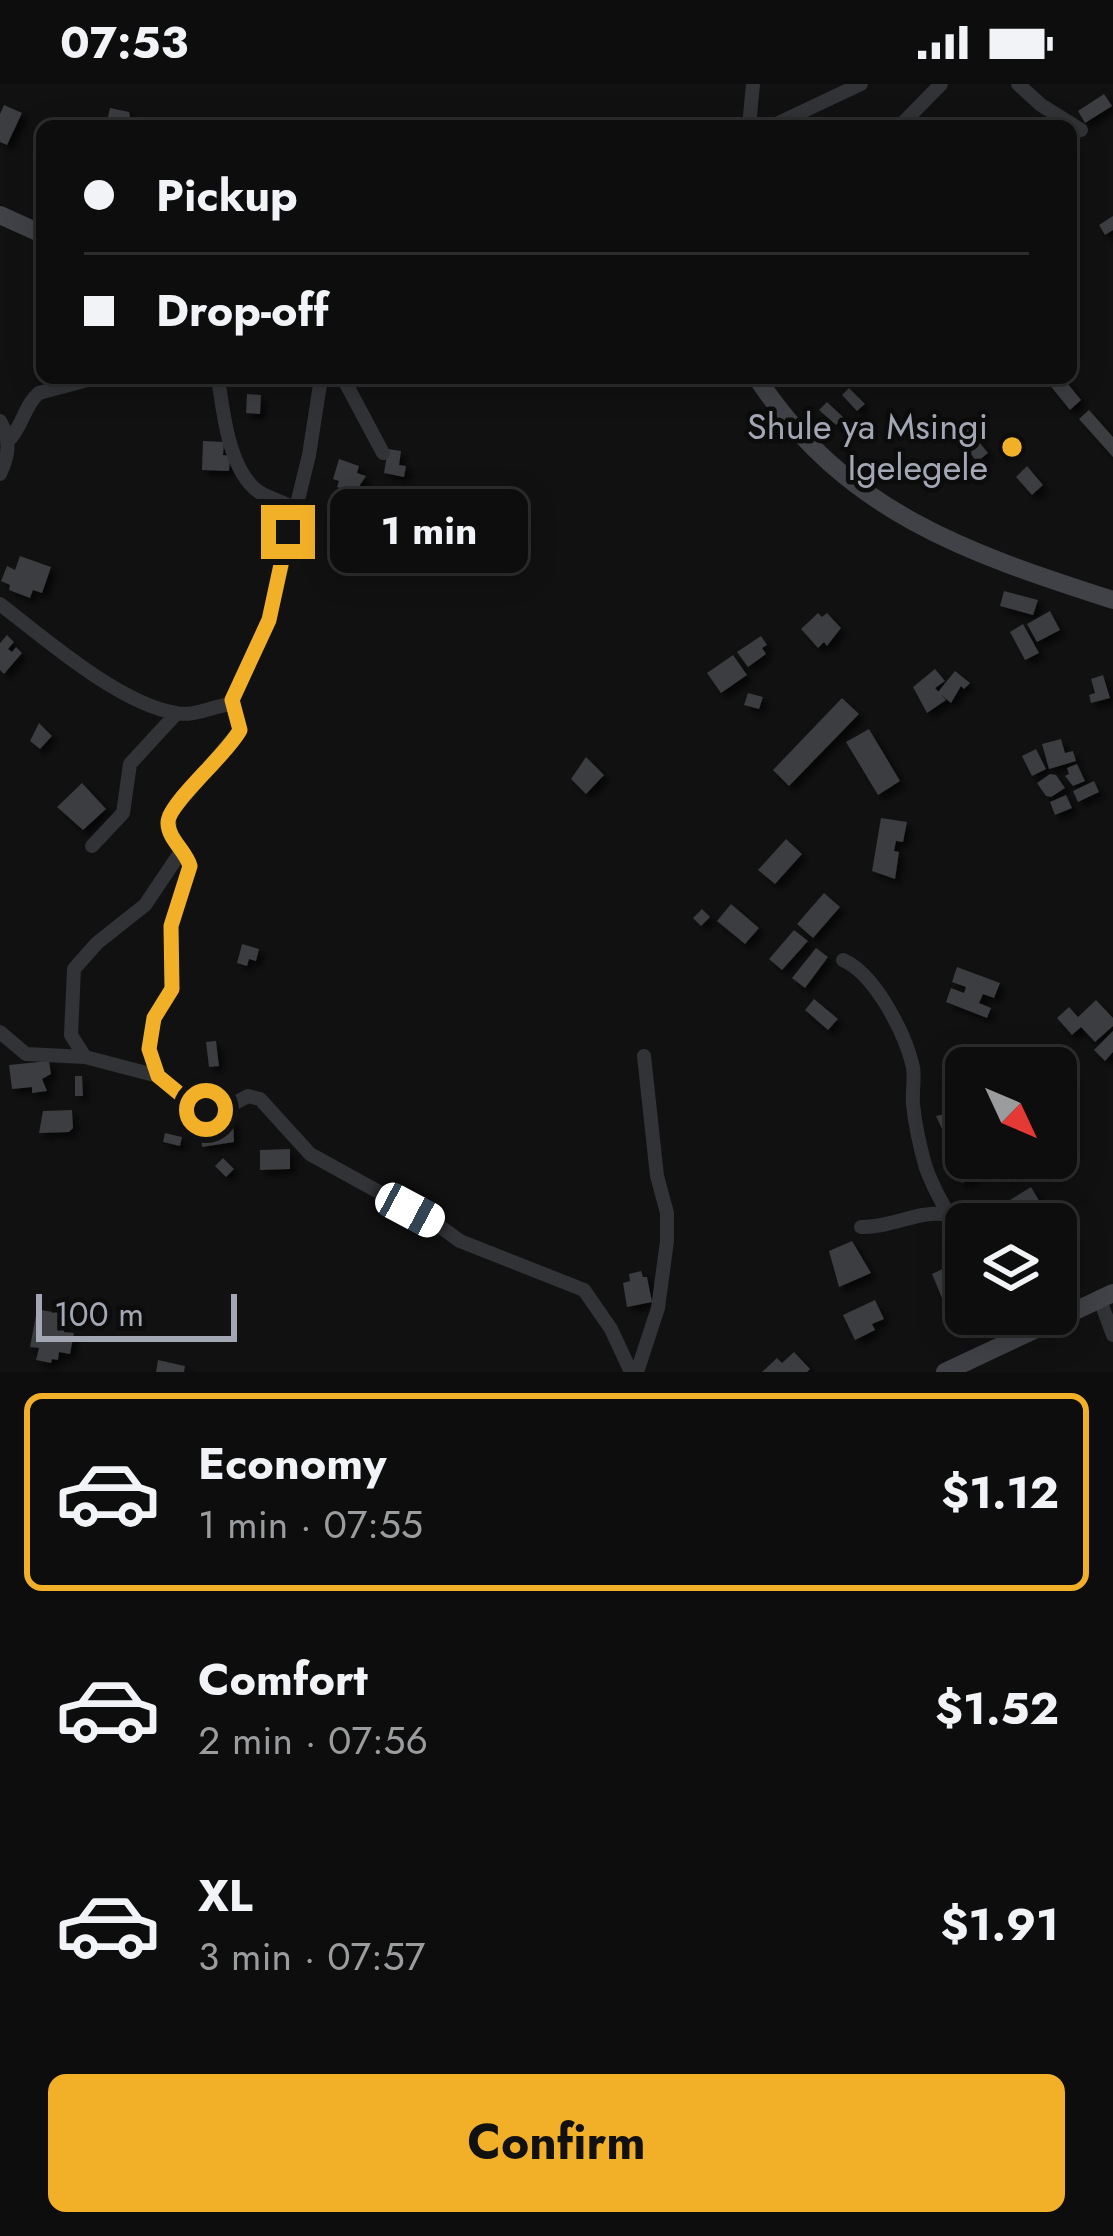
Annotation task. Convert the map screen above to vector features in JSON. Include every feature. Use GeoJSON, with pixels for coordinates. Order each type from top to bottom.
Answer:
{"type":"FeatureCollection","features":[{"type":"Feature","properties":{"kind":"main road"},"geometry":{"type":"LineString","coordinates":[[0,215],[36,231]]}},
{"type":"Feature","properties":{"kind":"main road"},"geometry":{"type":"LineString","coordinates":[[762,384],[820,457],[866,495],[926,530],[1113,600]]}},
{"type":"Feature","properties":{"kind":"main road"},"geometry":{"type":"LineString","coordinates":[[1077,1308],[1106,1295]]}},
{"type":"Feature","properties":{"kind":"main road"},"geometry":{"type":"LineString","coordinates":[[945,1372],[1020,1335]]}},
{"type":"Feature","properties":{"kind":"street"},"geometry":{"type":"LineString","coordinates":[[750,120],[753,84]]}},
{"type":"Feature","properties":{"kind":"street"},"geometry":{"type":"LineString","coordinates":[[785,120],[861,84]]}},
{"type":"Feature","properties":{"kind":"street"},"geometry":{"type":"LineString","coordinates":[[906,120],[941,84]]}},
{"type":"Feature","properties":{"kind":"street"},"geometry":{"type":"LineString","coordinates":[[1018,84],[1067,120]]}},
{"type":"Feature","properties":{"kind":"street"},"geometry":{"type":"LineString","coordinates":[[1077,127],[1081,130]]}},
{"type":"Feature","properties":{"kind":"street"},"geometry":{"type":"LineString","coordinates":[[0,474],[8,441],[22,427],[32,398],[70,384]]}},
{"type":"Feature","properties":{"kind":"street"},"geometry":{"type":"LineString","coordinates":[[219,384],[230,439],[248,481],[256,491],[295,509]]}},
{"type":"Feature","properties":{"kind":"street"},"geometry":{"type":"LineString","coordinates":[[158,1076],[149,1049],[154,1018],[172,989],[171,926],[190,866],[170,831],[169,815],[236,737],[239,724],[231,704],[269,620],[309,455],[320,384]]}},
{"type":"Feature","properties":{"kind":"street"},"geometry":{"type":"LineString","coordinates":[[346,384],[383,454]]}},
{"type":"Feature","properties":{"kind":"street"},"geometry":{"type":"LineString","coordinates":[[0,422],[8,441]]}},
{"type":"Feature","properties":{"kind":"street"},"geometry":{"type":"LineString","coordinates":[[0,604],[116,688],[176,714],[231,704]]}},
{"type":"Feature","properties":{"kind":"street"},"geometry":{"type":"LineString","coordinates":[[92,847],[123,813],[125,777],[138,751],[176,714]]}},
{"type":"Feature","properties":{"kind":"street"},"geometry":{"type":"LineString","coordinates":[[85,1057],[71,1035],[74,969],[145,905],[182,850]]}},
{"type":"Feature","properties":{"kind":"street"},"geometry":{"type":"LineString","coordinates":[[843,960],[859,967],[874,986],[912,1064],[916,1127],[926,1167],[945,1208]]}},
{"type":"Feature","properties":{"kind":"street"},"geometry":{"type":"LineString","coordinates":[[0,1032],[26,1054],[85,1057],[158,1076],[206,1110],[222,1110],[248,1096],[260,1099],[310,1154],[460,1241],[584,1290],[634,1372]]}},
{"type":"Feature","properties":{"kind":"street"},"geometry":{"type":"LineString","coordinates":[[634,1372],[658,1309],[668,1214],[657,1176],[644,1056]]}},
{"type":"Feature","properties":{"kind":"street"},"geometry":{"type":"LineString","coordinates":[[861,1227],[886,1227],[934,1213],[945,1215]]}},
{"type":"Feature","properties":{"kind":"street"},"geometry":{"type":"LineString","coordinates":[[1106,1295],[1113,1335]]}},
{"type":"Feature","properties":{"kind":"building"},"geometry":{"type":"Polygon","coordinates":[[[1104,94],[1112,106],[1085,123],[1078,111],[1104,94]]]}},
{"type":"Feature","properties":{"kind":"building"},"geometry":{"type":"Polygon","coordinates":[[[4,105],[22,113],[7,145],[0,142],[4,105]]]}},
{"type":"Feature","properties":{"kind":"building"},"geometry":{"type":"Polygon","coordinates":[[[110,108],[129,112],[131,120],[107,120],[110,108]]]}},
{"type":"Feature","properties":{"kind":"building"},"geometry":{"type":"Polygon","coordinates":[[[1113,216],[1113,230],[1105,235],[1099,225],[1113,216]]]}},
{"type":"Feature","properties":{"kind":"building"},"geometry":{"type":"Polygon","coordinates":[[[1049,384],[1068,384],[1081,400],[1070,410],[1049,384]]]}},
{"type":"Feature","properties":{"kind":"building"},"geometry":{"type":"Polygon","coordinates":[[[849,388],[865,404],[857,411],[842,395],[849,388]]]}},
{"type":"Feature","properties":{"kind":"building"},"geometry":{"type":"Polygon","coordinates":[[[247,394],[261,395],[260,414],[246,413],[247,394]]]}},
{"type":"Feature","properties":{"kind":"building"},"geometry":{"type":"Polygon","coordinates":[[[827,402],[843,417],[836,425],[819,410],[827,402]]]}},
{"type":"Feature","properties":{"kind":"building"},"geometry":{"type":"Polygon","coordinates":[[[1089,410],[1113,437],[1113,457],[1079,419],[1089,410]]]}},
{"type":"Feature","properties":{"kind":"building"},"geometry":{"type":"Polygon","coordinates":[[[966,426],[988,453],[977,462],[956,435],[966,426]]]}},
{"type":"Feature","properties":{"kind":"building"},"geometry":{"type":"Polygon","coordinates":[[[203,441],[224,442],[229,471],[202,470],[203,441]]]}},
{"type":"Feature","properties":{"kind":"building"},"geometry":{"type":"Polygon","coordinates":[[[388,449],[401,451],[404,477],[384,473],[388,449]]]}},
{"type":"Feature","properties":{"kind":"building"},"geometry":{"type":"Polygon","coordinates":[[[339,459],[359,466],[357,473],[366,476],[358,488],[337,487],[339,481],[333,479],[339,459]]]}},
{"type":"Feature","properties":{"kind":"building"},"geometry":{"type":"Polygon","coordinates":[[[1027,466],[1043,485],[1032,495],[1016,477],[1027,466]]]}},
{"type":"Feature","properties":{"kind":"building"},"geometry":{"type":"Polygon","coordinates":[[[20,556],[51,567],[42,593],[33,590],[30,598],[9,590],[10,585],[1,581],[7,566],[15,570],[20,556]]]}},
{"type":"Feature","properties":{"kind":"building"},"geometry":{"type":"Polygon","coordinates":[[[1004,591],[1038,600],[1033,615],[1000,606],[1004,591]]]}},
{"type":"Feature","properties":{"kind":"building"},"geometry":{"type":"Polygon","coordinates":[[[1050,611],[1060,630],[1037,642],[1027,624],[1050,611]]]}},
{"type":"Feature","properties":{"kind":"building"},"geometry":{"type":"Polygon","coordinates":[[[818,613],[822,617],[827,613],[841,628],[827,646],[824,642],[818,648],[801,629],[818,613]]]}},
{"type":"Feature","properties":{"kind":"building"},"geometry":{"type":"Polygon","coordinates":[[[1023,624],[1039,653],[1025,660],[1010,632],[1023,624]]]}},
{"type":"Feature","properties":{"kind":"building"},"geometry":{"type":"Polygon","coordinates":[[[7,635],[14,642],[8,649],[12,652],[16,647],[22,653],[4,674],[0,643],[7,635]]]}},
{"type":"Feature","properties":{"kind":"building"},"geometry":{"type":"Polygon","coordinates":[[[761,636],[766,654],[748,667],[737,652],[761,636]]]}},
{"type":"Feature","properties":{"kind":"building"},"geometry":{"type":"Polygon","coordinates":[[[733,655],[747,675],[721,693],[707,673],[733,655]]]}},
{"type":"Feature","properties":{"kind":"building"},"geometry":{"type":"Polygon","coordinates":[[[935,669],[945,681],[935,688],[946,700],[927,713],[913,687],[935,669]]]}},
{"type":"Feature","properties":{"kind":"building"},"geometry":{"type":"Polygon","coordinates":[[[955,671],[970,683],[964,689],[961,686],[951,703],[938,692],[955,671]]]}},
{"type":"Feature","properties":{"kind":"building"},"geometry":{"type":"Polygon","coordinates":[[[1103,675],[1110,698],[1091,703],[1089,695],[1095,693],[1091,679],[1103,675]]]}},
{"type":"Feature","properties":{"kind":"building"},"geometry":{"type":"Polygon","coordinates":[[[748,693],[763,697],[759,709],[744,705],[748,693]]]}},
{"type":"Feature","properties":{"kind":"building"},"geometry":{"type":"Polygon","coordinates":[[[842,698],[859,714],[789,786],[773,770],[842,698]]]}},
{"type":"Feature","properties":{"kind":"building"},"geometry":{"type":"Polygon","coordinates":[[[39,723],[52,736],[40,749],[30,741],[39,723]]]}},
{"type":"Feature","properties":{"kind":"building"},"geometry":{"type":"Polygon","coordinates":[[[869,729],[900,781],[878,795],[846,742],[869,729]]]}},
{"type":"Feature","properties":{"kind":"building"},"geometry":{"type":"Polygon","coordinates":[[[1061,739],[1065,753],[1073,751],[1076,761],[1049,769],[1042,744],[1061,739]]]}},
{"type":"Feature","properties":{"kind":"building"},"geometry":{"type":"Polygon","coordinates":[[[1036,749],[1046,769],[1032,776],[1022,756],[1036,749]]]}},
{"type":"Feature","properties":{"kind":"building"},"geometry":{"type":"Polygon","coordinates":[[[586,757],[604,775],[586,794],[571,779],[586,757]]]}},
{"type":"Feature","properties":{"kind":"building"},"geometry":{"type":"Polygon","coordinates":[[[1077,764],[1085,781],[1073,786],[1065,776],[1067,768],[1077,764]]]}},
{"type":"Feature","properties":{"kind":"building"},"geometry":{"type":"Polygon","coordinates":[[[1050,774],[1065,788],[1051,797],[1037,783],[1050,774]]]}},
{"type":"Feature","properties":{"kind":"building"},"geometry":{"type":"Polygon","coordinates":[[[1094,781],[1099,792],[1078,802],[1073,791],[1094,781]]]}},
{"type":"Feature","properties":{"kind":"building"},"geometry":{"type":"Polygon","coordinates":[[[82,783],[106,809],[83,830],[57,807],[82,783]]]}},
{"type":"Feature","properties":{"kind":"building"},"geometry":{"type":"Polygon","coordinates":[[[1066,795],[1072,808],[1055,815],[1050,802],[1066,795]]]}},
{"type":"Feature","properties":{"kind":"building"},"geometry":{"type":"Polygon","coordinates":[[[881,818],[907,822],[903,842],[896,841],[895,879],[872,871],[881,818]]]}},
{"type":"Feature","properties":{"kind":"building"},"geometry":{"type":"Polygon","coordinates":[[[786,839],[802,854],[775,884],[758,870],[786,839]]]}},
{"type":"Feature","properties":{"kind":"building"},"geometry":{"type":"Polygon","coordinates":[[[824,893],[840,907],[813,938],[797,924],[824,893]]]}},
{"type":"Feature","properties":{"kind":"building"},"geometry":{"type":"Polygon","coordinates":[[[731,904],[759,928],[745,944],[717,921],[731,904]]]}},
{"type":"Feature","properties":{"kind":"building"},"geometry":{"type":"Polygon","coordinates":[[[702,909],[710,917],[701,926],[693,918],[702,909]]]}},
{"type":"Feature","properties":{"kind":"building"},"geometry":{"type":"Polygon","coordinates":[[[794,930],[808,941],[782,970],[769,959],[794,930]]]}},
{"type":"Feature","properties":{"kind":"building"},"geometry":{"type":"Polygon","coordinates":[[[242,944],[259,949],[256,961],[249,959],[247,966],[237,963],[242,944]]]}},
{"type":"Feature","properties":{"kind":"building"},"geometry":{"type":"Polygon","coordinates":[[[816,948],[828,957],[805,988],[792,978],[816,948]]]}},
{"type":"Feature","properties":{"kind":"building"},"geometry":{"type":"Polygon","coordinates":[[[957,967],[1000,983],[994,998],[983,994],[979,1003],[991,1008],[987,1018],[946,1002],[951,988],[964,993],[966,987],[952,982],[957,967]]]}},
{"type":"Feature","properties":{"kind":"building"},"geometry":{"type":"Polygon","coordinates":[[[814,999],[838,1019],[828,1030],[805,1010],[814,999]]]}},
{"type":"Feature","properties":{"kind":"building"},"geometry":{"type":"Polygon","coordinates":[[[1096,1000],[1113,1018],[1113,1026],[1095,1042],[1081,1027],[1072,1035],[1057,1018],[1069,1007],[1078,1017],[1096,1000]]]}},
{"type":"Feature","properties":{"kind":"building"},"geometry":{"type":"Polygon","coordinates":[[[1113,1031],[1113,1052],[1105,1061],[1094,1050],[1113,1031]]]}},
{"type":"Feature","properties":{"kind":"building"},"geometry":{"type":"Polygon","coordinates":[[[216,1041],[219,1066],[209,1067],[206,1042],[216,1041]]]}},
{"type":"Feature","properties":{"kind":"building"},"geometry":{"type":"Polygon","coordinates":[[[49,1061],[51,1074],[42,1079],[47,1091],[12,1089],[9,1065],[49,1061]]]}},
{"type":"Feature","properties":{"kind":"building"},"geometry":{"type":"Polygon","coordinates":[[[75,1076],[82,1076],[83,1096],[75,1096],[75,1076]]]}},
{"type":"Feature","properties":{"kind":"building"},"geometry":{"type":"Polygon","coordinates":[[[72,1110],[69,1132],[39,1133],[43,1111],[72,1110]]]}},
{"type":"Feature","properties":{"kind":"building"},"geometry":{"type":"Polygon","coordinates":[[[945,1114],[945,1136],[936,1116],[945,1114]]]}},
{"type":"Feature","properties":{"kind":"building"},"geometry":{"type":"Polygon","coordinates":[[[233,1118],[234,1142],[202,1147],[200,1120],[233,1118]]]}},
{"type":"Feature","properties":{"kind":"building"},"geometry":{"type":"Polygon","coordinates":[[[165,1133],[182,1137],[180,1146],[163,1142],[165,1133]]]}},
{"type":"Feature","properties":{"kind":"building"},"geometry":{"type":"Polygon","coordinates":[[[290,1149],[290,1169],[260,1170],[260,1150],[290,1149]]]}},
{"type":"Feature","properties":{"kind":"building"},"geometry":{"type":"Polygon","coordinates":[[[223,1158],[234,1169],[226,1177],[215,1166],[223,1158]]]}},
{"type":"Feature","properties":{"kind":"building"},"geometry":{"type":"Polygon","coordinates":[[[1031,1187],[1041,1203],[1005,1203],[1031,1187]]]}},
{"type":"Feature","properties":{"kind":"building"},"geometry":{"type":"Polygon","coordinates":[[[852,1241],[871,1273],[839,1287],[829,1251],[852,1241]]]}},
{"type":"Feature","properties":{"kind":"building"},"geometry":{"type":"Polygon","coordinates":[[[945,1268],[945,1297],[942,1298],[932,1274],[945,1268]]]}},
{"type":"Feature","properties":{"kind":"building"},"geometry":{"type":"Polygon","coordinates":[[[641,1271],[647,1277],[652,1302],[627,1307],[623,1283],[630,1281],[629,1274],[641,1271]]]}},
{"type":"Feature","properties":{"kind":"building"},"geometry":{"type":"Polygon","coordinates":[[[875,1300],[884,1319],[872,1324],[875,1330],[855,1340],[843,1315],[875,1300]]]}},
{"type":"Feature","properties":{"kind":"building"},"geometry":{"type":"Polygon","coordinates":[[[41,1310],[59,1313],[57,1322],[65,1324],[64,1332],[74,1333],[70,1354],[59,1352],[58,1360],[51,1363],[36,1360],[39,1348],[30,1347],[41,1310]]]}},
{"type":"Feature","properties":{"kind":"building"},"geometry":{"type":"Polygon","coordinates":[[[794,1352],[810,1369],[807,1372],[762,1372],[777,1358],[782,1363],[794,1352]]]}},
{"type":"Feature","properties":{"kind":"building"},"geometry":{"type":"Polygon","coordinates":[[[158,1360],[185,1366],[184,1372],[156,1372],[158,1360]]]}},
{"type":"Feature","properties":{"kind":"place","name":"Shule ya Msingi Igelegele"},"geometry":{"type":"Point","coordinates":[1012,447]}},
{"type":"Feature","properties":{"kind":"route"},"geometry":{"type":"LineString","coordinates":[[206,1110],[158,1076],[149,1049],[154,1018],[172,989],[171,926],[190,866],[170,831],[169,815],[240,730],[231,704],[269,620],[288,532]]}}]}
